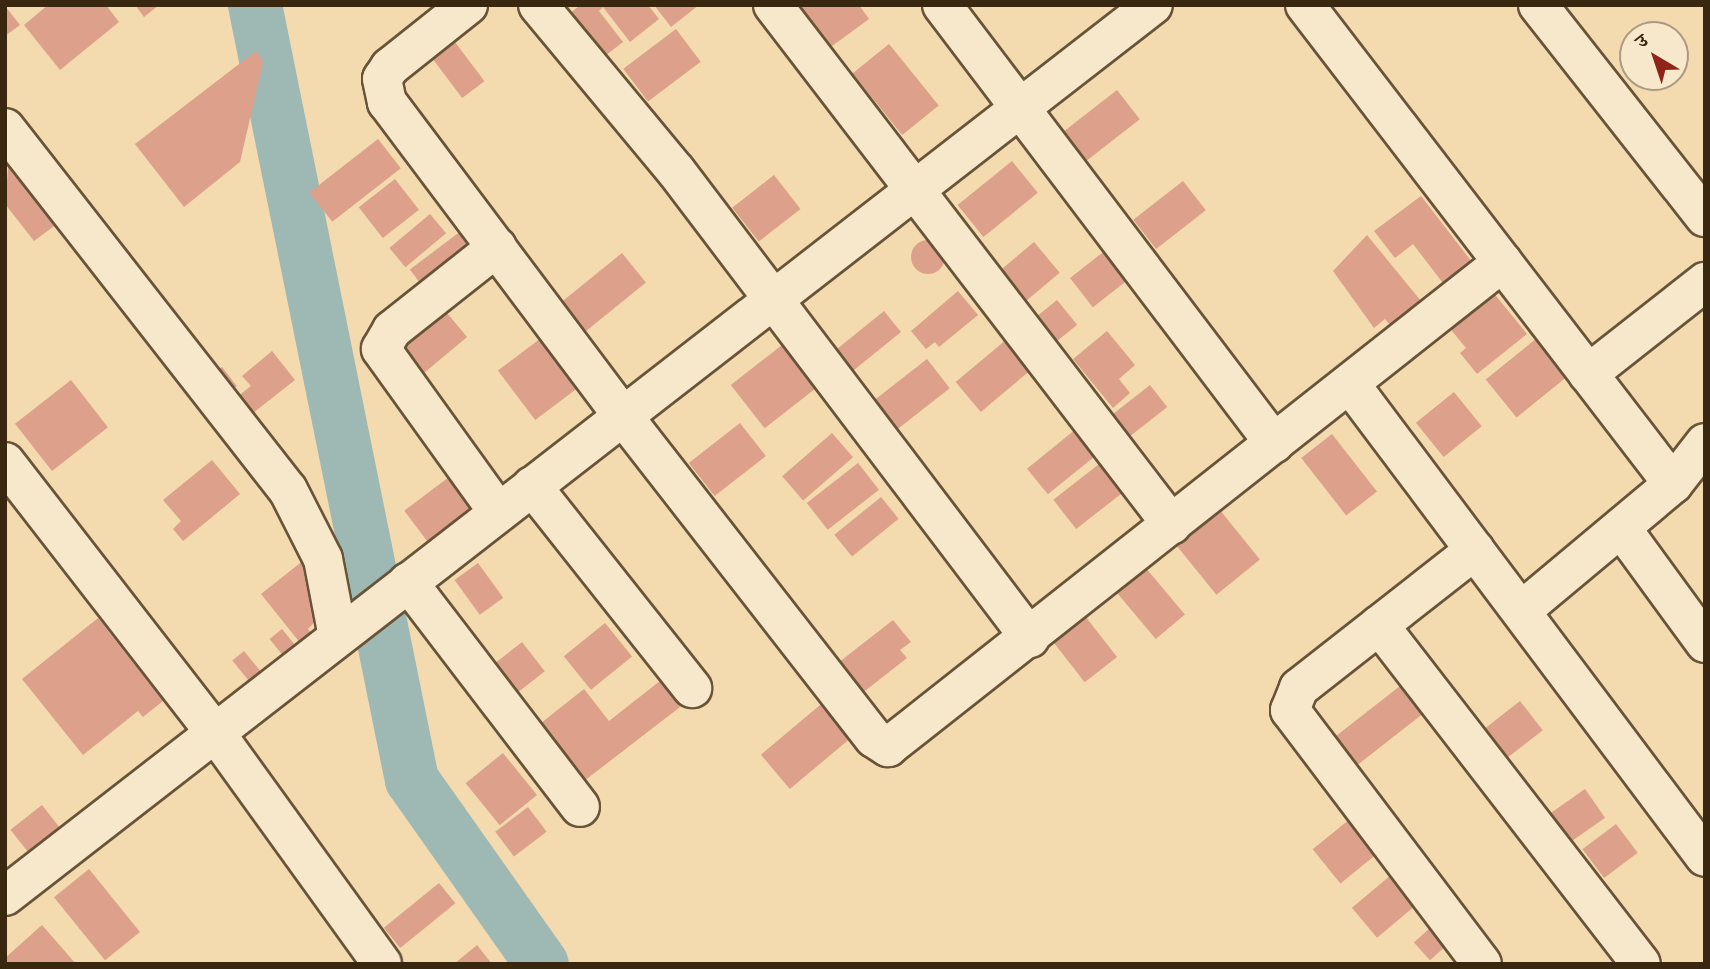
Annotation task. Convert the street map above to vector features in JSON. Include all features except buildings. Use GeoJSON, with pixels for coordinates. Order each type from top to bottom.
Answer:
{"type":"FeatureCollection","features":[{"type":"Feature","properties":{"kind":"street"},"geometry":{"type":"LineString","coordinates":[[468,5],[390,67],[382,90],[623,416],[880,744],[896,745],[1503,262]]}},
{"type":"Feature","properties":{"kind":"street"},"geometry":{"type":"LineString","coordinates":[[538,5],[774,299],[1030,638]]}},
{"type":"Feature","properties":{"kind":"street"},"geometry":{"type":"LineString","coordinates":[[773,5],[912,192],[1172,525]]}},
{"type":"Feature","properties":{"kind":"street"},"geometry":{"type":"LineString","coordinates":[[942,5],[1022,106],[1274,443]]}},
{"type":"Feature","properties":{"kind":"street"},"geometry":{"type":"LineString","coordinates":[[5,896],[218,735],[342,633],[1153,5]]}},
{"type":"Feature","properties":{"kind":"street"},"geometry":{"type":"LineString","coordinates":[[1305,5],[1672,484]]}},
{"type":"Feature","properties":{"kind":"street"},"geometry":{"type":"LineString","coordinates":[[1538,5],[1705,217]]}},
{"type":"Feature","properties":{"kind":"street"},"geometry":{"type":"LineString","coordinates":[[5,128],[288,490],[323,559],[342,633]]}},
{"type":"Feature","properties":{"kind":"street"},"geometry":{"type":"LineString","coordinates":[[498,247],[392,330],[381,349],[498,512]]}},
{"type":"Feature","properties":{"kind":"street"},"geometry":{"type":"LineString","coordinates":[[1588,374],[1705,282]]}},
{"type":"Feature","properties":{"kind":"street"},"geometry":{"type":"LineString","coordinates":[[1350,384],[1705,857]]}},
{"type":"Feature","properties":{"kind":"street"},"geometry":{"type":"LineString","coordinates":[[1521,611],[1622,529],[1672,484],[1705,443]]}},
{"type":"Feature","properties":{"kind":"street"},"geometry":{"type":"LineString","coordinates":[[5,462],[218,735],[383,964]]}},
{"type":"Feature","properties":{"kind":"street"},"geometry":{"type":"LineString","coordinates":[[532,486],[692,688]]}},
{"type":"Feature","properties":{"kind":"street"},"geometry":{"type":"LineString","coordinates":[[1622,529],[1705,643]]}},
{"type":"Feature","properties":{"kind":"street"},"geometry":{"type":"LineString","coordinates":[[1475,550],[1299,688],[1290,710],[1482,964]]}},
{"type":"Feature","properties":{"kind":"street"},"geometry":{"type":"LineString","coordinates":[[403,586],[580,807]]}},
{"type":"Feature","properties":{"kind":"street"},"geometry":{"type":"LineString","coordinates":[[1379,625],[1640,964]]}},
{"type":"Feature","properties":{"kind":"waterway"},"geometry":{"type":"LineString","coordinates":[[255,5],[412,780],[542,964]]}}]}
